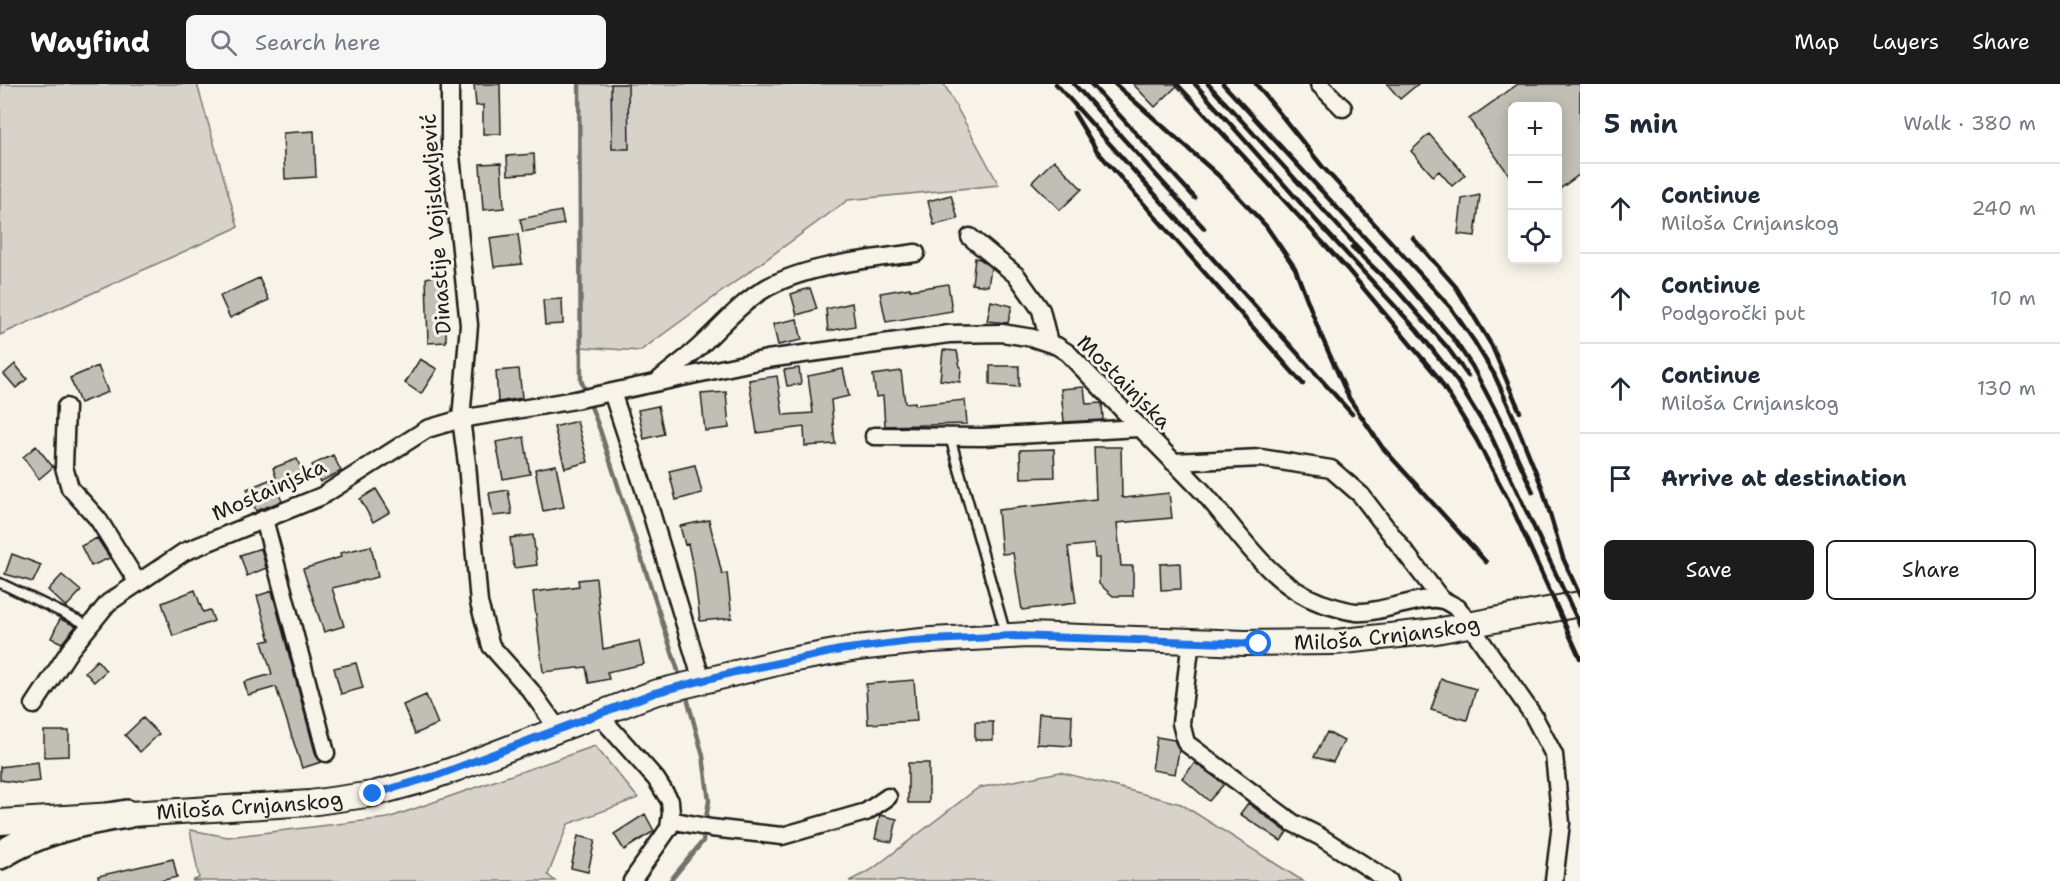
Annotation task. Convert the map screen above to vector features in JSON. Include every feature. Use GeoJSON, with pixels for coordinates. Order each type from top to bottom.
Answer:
{"type":"FeatureCollection","features":[{"type":"Feature","properties":{"kind":"main road","name":"Miloša Crnjanskog"},"geometry":{"type":"LineString","coordinates":[[0,822],[310,802],[373,794],[429,778],[661,691],[802,657],[866,646],[1006,636],[1267,644],[1328,642],[1396,636],[1580,604]]}},
{"type":"Feature","properties":{"kind":"main road"},"geometry":{"type":"LineString","coordinates":[[0,855],[54,830],[90,820],[127,814]]}},
{"type":"Feature","properties":{"kind":"street","name":"Dinastije Vojislavljević"},"geometry":{"type":"LineString","coordinates":[[450,84],[450,146],[469,325],[461,419],[479,603],[492,646],[531,691],[558,729]]}},
{"type":"Feature","properties":{"kind":"street"},"geometry":{"type":"LineString","coordinates":[[1319,84],[1343,108]]}},
{"type":"Feature","properties":{"kind":"street"},"geometry":{"type":"LineString","coordinates":[[970,237],[1017,276],[1041,310],[1049,343]]}},
{"type":"Feature","properties":{"kind":"street"},"geometry":{"type":"LineString","coordinates":[[656,382],[698,348],[744,304],[768,287],[796,276],[848,263],[916,253]]}},
{"type":"Feature","properties":{"kind":"street","name":"Mostainjska"},"geometry":{"type":"LineString","coordinates":[[34,705],[70,650],[108,603],[184,552],[322,496],[427,429],[461,419],[575,400],[767,359],[950,334],[1002,333],[1033,338],[1068,353],[1203,493],[1273,572],[1296,592],[1321,603],[1356,612],[1441,599]]}},
{"type":"Feature","properties":{"kind":"street"},"geometry":{"type":"LineString","coordinates":[[609,393],[644,489],[696,682]]}},
{"type":"Feature","properties":{"kind":"street"},"geometry":{"type":"LineString","coordinates":[[66,407],[64,467],[70,488],[98,519],[138,583]]}},
{"type":"Feature","properties":{"kind":"street"},"geometry":{"type":"LineString","coordinates":[[874,436],[982,437],[1138,428]]}},
{"type":"Feature","properties":{"kind":"street"},"geometry":{"type":"LineString","coordinates":[[1173,462],[1261,458],[1331,470],[1361,495],[1441,599],[1458,608],[1533,715],[1554,754],[1561,823],[1554,881]]}},
{"type":"Feature","properties":{"kind":"street"},"geometry":{"type":"LineString","coordinates":[[264,519],[326,753]]}},
{"type":"Feature","properties":{"kind":"street"},"geometry":{"type":"LineString","coordinates":[[1191,640],[1181,723],[1186,743],[1293,823],[1319,836],[1389,881]]}},
{"type":"Feature","properties":{"kind":"street"},"geometry":{"type":"LineString","coordinates":[[598,714],[657,779],[670,801],[669,828],[632,881]]}},
{"type":"Feature","properties":{"kind":"street"},"geometry":{"type":"LineString","coordinates":[[670,820],[687,825],[782,836],[866,812],[888,798]]}},
{"type":"Feature","properties":{"kind":"lane"},"geometry":{"type":"LineString","coordinates":[[950,437],[1006,636]]}},
{"type":"Feature","properties":{"kind":"lane"},"geometry":{"type":"LineString","coordinates":[[0,583],[90,626]]}},
{"type":"Feature","properties":{"kind":"shaded area"},"geometry":{"type":"Polygon","coordinates":[[[0,84],[197,84],[238,227],[0,335],[0,84]]]}},
{"type":"Feature","properties":{"kind":"shaded area"},"geometry":{"type":"Polygon","coordinates":[[[579,84],[944,84],[999,185],[848,200],[640,351],[581,347],[579,84]]]}},
{"type":"Feature","properties":{"kind":"shaded area"},"geometry":{"type":"Polygon","coordinates":[[[595,746],[638,798],[568,824],[548,875],[555,881],[192,881],[199,878],[190,830],[228,837],[388,818],[595,746]]]}},
{"type":"Feature","properties":{"kind":"shaded area"},"geometry":{"type":"Polygon","coordinates":[[[1060,772],[1181,804],[1303,881],[849,881],[871,870],[978,788],[1060,772]]]}},
{"type":"Feature","properties":{"kind":"building"},"geometry":{"type":"Polygon","coordinates":[[[474,84],[500,84],[501,134],[483,134],[483,105],[476,106],[474,84]]]}},
{"type":"Feature","properties":{"kind":"building"},"geometry":{"type":"Polygon","coordinates":[[[611,84],[628,84],[629,149],[612,149],[611,84]]]}},
{"type":"Feature","properties":{"kind":"building"},"geometry":{"type":"Polygon","coordinates":[[[1133,84],[1179,84],[1155,107],[1133,84]]]}},
{"type":"Feature","properties":{"kind":"building"},"geometry":{"type":"Polygon","coordinates":[[[1387,84],[1418,84],[1400,99],[1387,84]]]}},
{"type":"Feature","properties":{"kind":"building"},"geometry":{"type":"Polygon","coordinates":[[[1518,84],[1580,84],[1580,174],[1562,187],[1562,102],[1508,102],[1508,173],[1469,119],[1518,84]]]}},
{"type":"Feature","properties":{"kind":"building"},"geometry":{"type":"Polygon","coordinates":[[[314,131],[316,177],[285,179],[283,133],[314,131]]]}},
{"type":"Feature","properties":{"kind":"building"},"geometry":{"type":"Polygon","coordinates":[[[1429,134],[1465,175],[1452,186],[1439,171],[1433,176],[1411,151],[1429,134]]]}},
{"type":"Feature","properties":{"kind":"building"},"geometry":{"type":"Polygon","coordinates":[[[534,154],[535,173],[508,175],[507,156],[534,154]]]}},
{"type":"Feature","properties":{"kind":"building"},"geometry":{"type":"Polygon","coordinates":[[[1054,160],[1082,189],[1060,210],[1032,182],[1054,160]]]}},
{"type":"Feature","properties":{"kind":"building"},"geometry":{"type":"Polygon","coordinates":[[[501,163],[504,208],[483,210],[480,164],[501,163]]]}},
{"type":"Feature","properties":{"kind":"building"},"geometry":{"type":"Polygon","coordinates":[[[951,195],[958,219],[934,225],[928,201],[951,195]]]}},
{"type":"Feature","properties":{"kind":"building"},"geometry":{"type":"Polygon","coordinates":[[[1480,195],[1475,236],[1458,234],[1462,199],[1480,195]]]}},
{"type":"Feature","properties":{"kind":"building"},"geometry":{"type":"Polygon","coordinates":[[[561,211],[564,224],[523,232],[520,219],[561,211]]]}},
{"type":"Feature","properties":{"kind":"building"},"geometry":{"type":"Polygon","coordinates":[[[518,234],[522,264],[494,267],[490,238],[518,234]]]}},
{"type":"Feature","properties":{"kind":"building"},"geometry":{"type":"Polygon","coordinates":[[[975,258],[980,259],[991,268],[988,286],[972,284],[975,258]]]}},
{"type":"Feature","properties":{"kind":"building"},"geometry":{"type":"Polygon","coordinates":[[[440,275],[446,302],[446,342],[428,343],[426,278],[440,275]]]}},
{"type":"Feature","properties":{"kind":"building"},"geometry":{"type":"Polygon","coordinates":[[[259,278],[269,300],[230,318],[220,296],[259,278]]]}},
{"type":"Feature","properties":{"kind":"building"},"geometry":{"type":"Polygon","coordinates":[[[948,284],[952,311],[886,322],[880,293],[948,284]]]}},
{"type":"Feature","properties":{"kind":"building"},"geometry":{"type":"Polygon","coordinates":[[[810,288],[817,309],[797,315],[791,294],[810,288]]]}},
{"type":"Feature","properties":{"kind":"building"},"geometry":{"type":"Polygon","coordinates":[[[562,299],[563,324],[545,325],[543,300],[562,299]]]}},
{"type":"Feature","properties":{"kind":"building"},"geometry":{"type":"Polygon","coordinates":[[[991,301],[1012,306],[1008,323],[987,321],[991,301]]]}},
{"type":"Feature","properties":{"kind":"building"},"geometry":{"type":"Polygon","coordinates":[[[852,303],[855,326],[828,331],[826,309],[852,303]]]}},
{"type":"Feature","properties":{"kind":"building"},"geometry":{"type":"Polygon","coordinates":[[[797,319],[802,340],[778,345],[773,324],[797,319]]]}},
{"type":"Feature","properties":{"kind":"building"},"geometry":{"type":"Polygon","coordinates":[[[943,350],[957,351],[961,367],[960,382],[940,380],[943,350]]]}},
{"type":"Feature","properties":{"kind":"building"},"geometry":{"type":"Polygon","coordinates":[[[420,359],[437,369],[421,394],[405,383],[420,359]]]}},
{"type":"Feature","properties":{"kind":"building"},"geometry":{"type":"Polygon","coordinates":[[[15,364],[27,379],[16,388],[4,374],[15,364]]]}},
{"type":"Feature","properties":{"kind":"building"},"geometry":{"type":"Polygon","coordinates":[[[98,366],[108,392],[80,403],[70,378],[98,366]]]}},
{"type":"Feature","properties":{"kind":"building"},"geometry":{"type":"Polygon","coordinates":[[[990,366],[1019,366],[1019,387],[990,385],[990,366]]]}},
{"type":"Feature","properties":{"kind":"building"},"geometry":{"type":"Polygon","coordinates":[[[799,368],[801,384],[787,386],[784,370],[799,368]]]}},
{"type":"Feature","properties":{"kind":"building"},"geometry":{"type":"Polygon","coordinates":[[[519,369],[522,398],[498,402],[496,371],[519,369]]]}},
{"type":"Feature","properties":{"kind":"building"},"geometry":{"type":"Polygon","coordinates":[[[843,369],[849,396],[831,400],[835,444],[805,446],[804,427],[757,433],[749,380],[777,376],[783,415],[813,413],[808,376],[843,369]]]}},
{"type":"Feature","properties":{"kind":"building"},"geometry":{"type":"Polygon","coordinates":[[[901,371],[905,403],[915,402],[915,405],[965,400],[967,424],[885,426],[883,396],[876,397],[873,375],[901,371]]]}},
{"type":"Feature","properties":{"kind":"building"},"geometry":{"type":"Polygon","coordinates":[[[1084,387],[1086,404],[1102,403],[1103,420],[1064,422],[1061,389],[1084,387]]]}},
{"type":"Feature","properties":{"kind":"building"},"geometry":{"type":"Polygon","coordinates":[[[726,392],[729,428],[705,431],[701,394],[726,392]]]}},
{"type":"Feature","properties":{"kind":"building"},"geometry":{"type":"Polygon","coordinates":[[[658,406],[664,434],[644,439],[638,410],[658,406]]]}},
{"type":"Feature","properties":{"kind":"building"},"geometry":{"type":"Polygon","coordinates":[[[577,421],[588,462],[565,468],[554,427],[577,421]]]}},
{"type":"Feature","properties":{"kind":"building"},"geometry":{"type":"Polygon","coordinates":[[[524,437],[530,474],[503,479],[496,442],[524,437]]]}},
{"type":"Feature","properties":{"kind":"building"},"geometry":{"type":"Polygon","coordinates":[[[36,446],[53,467],[39,479],[23,457],[36,446]]]}},
{"type":"Feature","properties":{"kind":"building"},"geometry":{"type":"Polygon","coordinates":[[[1094,447],[1121,447],[1122,497],[1169,493],[1172,518],[1117,523],[1121,566],[1133,566],[1133,596],[1113,596],[1099,584],[1099,558],[1095,558],[1094,544],[1068,547],[1076,603],[1022,610],[1013,553],[1002,554],[998,510],[1096,499],[1094,447]]]}},
{"type":"Feature","properties":{"kind":"building"},"geometry":{"type":"Polygon","coordinates":[[[1054,449],[1055,477],[1021,478],[1020,450],[1054,449]]]}},
{"type":"Feature","properties":{"kind":"building"},"geometry":{"type":"Polygon","coordinates":[[[333,455],[341,471],[320,482],[312,465],[333,455]]]}},
{"type":"Feature","properties":{"kind":"building"},"geometry":{"type":"Polygon","coordinates":[[[297,459],[305,479],[277,490],[282,501],[256,511],[247,489],[276,477],[273,468],[297,459]]]}},
{"type":"Feature","properties":{"kind":"building"},"geometry":{"type":"Polygon","coordinates":[[[556,465],[564,507],[543,511],[535,469],[556,465]]]}},
{"type":"Feature","properties":{"kind":"building"},"geometry":{"type":"Polygon","coordinates":[[[695,465],[702,493],[676,500],[669,471],[695,465]]]}},
{"type":"Feature","properties":{"kind":"building"},"geometry":{"type":"Polygon","coordinates":[[[376,489],[390,512],[373,522],[360,499],[376,489]]]}},
{"type":"Feature","properties":{"kind":"building"},"geometry":{"type":"Polygon","coordinates":[[[508,490],[512,514],[493,516],[489,493],[508,490]]]}},
{"type":"Feature","properties":{"kind":"building"},"geometry":{"type":"Polygon","coordinates":[[[709,520],[722,574],[727,573],[732,618],[700,621],[694,572],[688,544],[685,545],[680,526],[709,520]]]}},
{"type":"Feature","properties":{"kind":"building"},"geometry":{"type":"Polygon","coordinates":[[[533,535],[537,565],[514,568],[510,538],[533,535]]]}},
{"type":"Feature","properties":{"kind":"building"},"geometry":{"type":"Polygon","coordinates":[[[97,538],[110,558],[91,566],[81,546],[97,538]]]}},
{"type":"Feature","properties":{"kind":"building"},"geometry":{"type":"Polygon","coordinates":[[[371,546],[378,577],[332,588],[344,626],[324,632],[303,569],[341,557],[340,553],[371,546]]]}},
{"type":"Feature","properties":{"kind":"building"},"geometry":{"type":"Polygon","coordinates":[[[261,548],[266,568],[247,576],[240,555],[261,548]]]}},
{"type":"Feature","properties":{"kind":"building"},"geometry":{"type":"Polygon","coordinates":[[[12,554],[41,565],[33,582],[5,574],[12,554]]]}},
{"type":"Feature","properties":{"kind":"building"},"geometry":{"type":"Polygon","coordinates":[[[1180,563],[1181,589],[1161,590],[1160,564],[1180,563]]]}},
{"type":"Feature","properties":{"kind":"building"},"geometry":{"type":"Polygon","coordinates":[[[62,575],[81,591],[66,607],[48,590],[62,575]]]}},
{"type":"Feature","properties":{"kind":"building"},"geometry":{"type":"Polygon","coordinates":[[[596,578],[603,649],[639,641],[644,664],[607,672],[609,679],[589,683],[586,667],[543,672],[533,592],[579,586],[578,580],[596,578]]]}},
{"type":"Feature","properties":{"kind":"building"},"geometry":{"type":"Polygon","coordinates":[[[195,590],[203,612],[210,610],[214,621],[173,636],[162,603],[195,590]]]}},
{"type":"Feature","properties":{"kind":"building"},"geometry":{"type":"Polygon","coordinates":[[[272,591],[316,756],[321,762],[302,768],[276,687],[248,695],[244,682],[272,674],[262,642],[270,640],[257,596],[272,591]]]}},
{"type":"Feature","properties":{"kind":"building"},"geometry":{"type":"Polygon","coordinates":[[[60,619],[76,626],[62,643],[51,638],[60,619]]]}},
{"type":"Feature","properties":{"kind":"building"},"geometry":{"type":"Polygon","coordinates":[[[97,660],[106,671],[94,682],[85,672],[97,660]]]}},
{"type":"Feature","properties":{"kind":"building"},"geometry":{"type":"Polygon","coordinates":[[[356,663],[363,688],[341,694],[334,668],[356,663]]]}},
{"type":"Feature","properties":{"kind":"building"},"geometry":{"type":"Polygon","coordinates":[[[1441,679],[1476,689],[1467,720],[1431,710],[1441,679]]]}},
{"type":"Feature","properties":{"kind":"building"},"geometry":{"type":"Polygon","coordinates":[[[914,680],[917,721],[868,724],[866,684],[914,680]]]}},
{"type":"Feature","properties":{"kind":"building"},"geometry":{"type":"Polygon","coordinates":[[[426,695],[438,724],[415,734],[403,705],[426,695]]]}},
{"type":"Feature","properties":{"kind":"building"},"geometry":{"type":"Polygon","coordinates":[[[1039,713],[1072,715],[1071,746],[1037,744],[1039,713]]]}},
{"type":"Feature","properties":{"kind":"building"},"geometry":{"type":"Polygon","coordinates":[[[143,718],[159,734],[140,752],[125,735],[143,718]]]}},
{"type":"Feature","properties":{"kind":"building"},"geometry":{"type":"Polygon","coordinates":[[[975,722],[993,722],[993,740],[975,740],[975,722]]]}},
{"type":"Feature","properties":{"kind":"building"},"geometry":{"type":"Polygon","coordinates":[[[44,731],[69,731],[69,756],[44,757],[44,731]]]}},
{"type":"Feature","properties":{"kind":"building"},"geometry":{"type":"Polygon","coordinates":[[[1327,732],[1344,741],[1333,762],[1314,757],[1327,732]]]}},
{"type":"Feature","properties":{"kind":"building"},"geometry":{"type":"Polygon","coordinates":[[[1157,737],[1174,740],[1179,750],[1175,774],[1152,770],[1157,737]]]}},
{"type":"Feature","properties":{"kind":"building"},"geometry":{"type":"Polygon","coordinates":[[[38,762],[40,781],[21,783],[0,780],[0,767],[38,762]]]}},
{"type":"Feature","properties":{"kind":"building"},"geometry":{"type":"Polygon","coordinates":[[[908,763],[929,763],[929,803],[908,803],[908,763]]]}},
{"type":"Feature","properties":{"kind":"building"},"geometry":{"type":"Polygon","coordinates":[[[1195,763],[1224,784],[1209,801],[1182,778],[1195,763]]]}},
{"type":"Feature","properties":{"kind":"building"},"geometry":{"type":"Polygon","coordinates":[[[1248,803],[1287,832],[1281,841],[1240,814],[1248,803]]]}},
{"type":"Feature","properties":{"kind":"building"},"geometry":{"type":"Polygon","coordinates":[[[645,814],[654,831],[624,850],[614,834],[645,814]]]}},
{"type":"Feature","properties":{"kind":"building"},"geometry":{"type":"Polygon","coordinates":[[[880,815],[897,819],[892,842],[875,839],[880,815]]]}},
{"type":"Feature","properties":{"kind":"building"},"geometry":{"type":"Polygon","coordinates":[[[578,836],[595,840],[588,872],[571,868],[578,836]]]}},
{"type":"Feature","properties":{"kind":"building"},"geometry":{"type":"Polygon","coordinates":[[[173,859],[177,877],[160,881],[99,881],[98,876],[173,859]]]}},
{"type":"Feature","properties":{"kind":"waterway"},"geometry":{"type":"LineString","coordinates":[[579,84],[581,380],[600,430],[681,680]]}},
{"type":"Feature","properties":{"kind":"waterway"},"geometry":{"type":"LineString","coordinates":[[686,694],[703,756],[709,801],[705,823]]}},
{"type":"Feature","properties":{"kind":"waterway"},"geometry":{"type":"LineString","coordinates":[[670,881],[703,841],[704,832]]}},
{"type":"Feature","properties":{"kind":"railway"},"geometry":{"type":"LineString","coordinates":[[1056,84],[1352,414]]}},
{"type":"Feature","properties":{"kind":"railway"},"geometry":{"type":"LineString","coordinates":[[1074,84],[1204,228]]}},
{"type":"Feature","properties":{"kind":"railway"},"geometry":{"type":"LineString","coordinates":[[1091,84],[1195,198]]}},
{"type":"Feature","properties":{"kind":"railway"},"geometry":{"type":"LineString","coordinates":[[1115,84],[1218,175],[1266,226],[1295,268],[1320,333],[1349,398],[1382,447],[1486,562]]}},
{"type":"Feature","properties":{"kind":"railway"},"geometry":{"type":"LineString","coordinates":[[1177,84],[1349,271],[1437,376],[1476,439],[1509,501],[1580,658]]}},
{"type":"Feature","properties":{"kind":"railway"},"geometry":{"type":"LineString","coordinates":[[1195,84],[1417,330],[1457,381],[1491,436],[1580,625]]}},
{"type":"Feature","properties":{"kind":"railway"},"geometry":{"type":"LineString","coordinates":[[1208,84],[1361,251]]}},
{"type":"Feature","properties":{"kind":"railway"},"geometry":{"type":"LineString","coordinates":[[1223,84],[1401,277],[1453,338],[1472,366],[1499,417],[1533,492]]}},
{"type":"Feature","properties":{"kind":"railway"},"geometry":{"type":"LineString","coordinates":[[1256,84],[1322,166],[1451,308],[1474,341],[1494,374],[1514,418],[1542,487],[1563,558],[1580,596]]}},
{"type":"Feature","properties":{"kind":"railway"},"geometry":{"type":"LineString","coordinates":[[1074,113],[1097,151],[1303,384]]}},
{"type":"Feature","properties":{"kind":"railway"},"geometry":{"type":"LineString","coordinates":[[1413,238],[1456,287],[1492,346],[1520,412]]}},
{"type":"Feature","properties":{"kind":"railway"},"geometry":{"type":"LineString","coordinates":[[1352,247],[1396,289],[1447,347],[1468,376]]}},
{"type":"Feature","properties":{"kind":"route"},"geometry":{"type":"LineString","coordinates":[[373,794],[438,775],[654,693],[735,672],[840,650],[911,641],[1013,636],[1259,644]]}}]}
